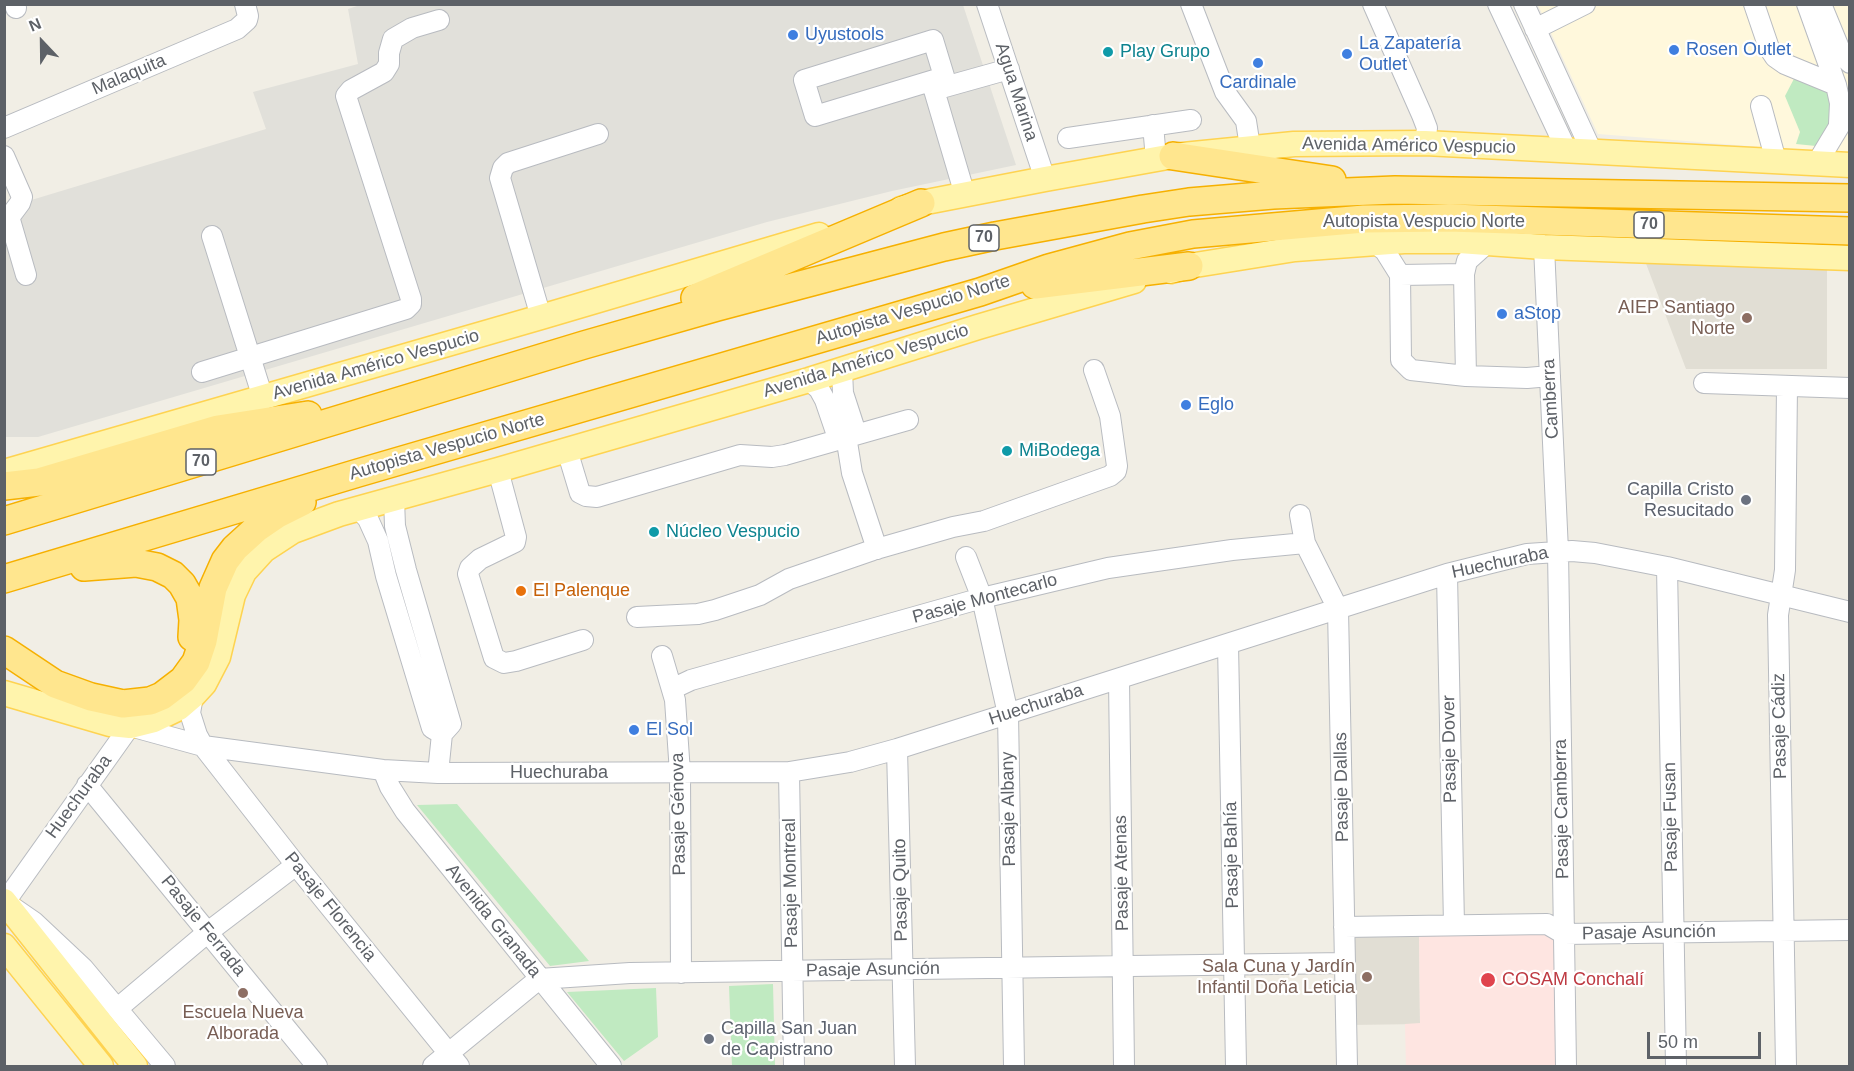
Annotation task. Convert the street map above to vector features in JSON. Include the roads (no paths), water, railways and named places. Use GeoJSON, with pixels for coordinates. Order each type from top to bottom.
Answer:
{"type":"FeatureCollection","features":[{"type":"Feature","properties":{"kind":"highway"},"geometry":{"type":"LineString","coordinates":[[1165,158],[1395,190]]}},
{"type":"Feature","properties":{"kind":"highway","name":"Autopista Vespucio Norte"},"geometry":{"type":"LineString","coordinates":[[4,521],[584,345],[782,289],[995,236],[1189,202],[1282,194],[1395,190],[1850,198]]}},
{"type":"Feature","properties":{"kind":"highway"},"geometry":{"type":"LineString","coordinates":[[584,345],[921,203]]}},
{"type":"Feature","properties":{"kind":"highway","name":"Autopista Vespucio Norte"},"geometry":{"type":"LineString","coordinates":[[17,576],[358,473],[981,292],[1049,268],[1130,246],[1193,234],[1330,221],[1449,218],[1850,231]]}},
{"type":"Feature","properties":{"kind":"highway"},"geometry":{"type":"LineString","coordinates":[[981,292],[1189,266]]}},
{"type":"Feature","properties":{"kind":"highway"},"geometry":{"type":"LineString","coordinates":[[4,486],[39,482],[218,429],[398,402]]}},
{"type":"Feature","properties":{"kind":"highway"},"geometry":{"type":"LineString","coordinates":[[4,650],[55,684],[91,697],[130,703],[150,701],[162,696],[183,680],[196,662],[203,641],[215,582],[225,561],[235,548],[257,528],[276,516],[358,473]]}},
{"type":"Feature","properties":{"kind":"highway"},"geometry":{"type":"LineString","coordinates":[[4,636],[32,655],[77,677],[121,688],[141,687],[161,679],[178,666],[189,646],[193,620],[190,598],[177,579],[157,567],[136,563],[17,576]]}},
{"type":"Feature","properties":{"kind":"main road","name":"Avenida Américo Vespucio"},"geometry":{"type":"LineString","coordinates":[[4,472],[541,317],[921,203],[1165,158],[1250,147],[1338,142],[1425,143],[1850,165]]}},
{"type":"Feature","properties":{"kind":"main road","name":"Avenida Américo Vespucio"},"geometry":{"type":"LineString","coordinates":[[4,693],[110,724],[130,726],[166,715],[179,708],[204,684],[218,657],[233,595],[244,572],[272,544],[293,531],[318,520],[809,380],[978,327],[1189,266],[1295,249],[1375,243],[1448,241],[1544,247],[1850,258]]}},
{"type":"Feature","properties":{"kind":"main road"},"geometry":{"type":"LineString","coordinates":[[4,463],[30,464]]}},
{"type":"Feature","properties":{"kind":"main road"},"geometry":{"type":"LineString","coordinates":[[5,901],[135,1066]]}},
{"type":"Feature","properties":{"kind":"main road"},"geometry":{"type":"LineString","coordinates":[[4,946],[101,1066]]}},
{"type":"Feature","properties":{"kind":"street","name":"Agua Marina"},"geometry":{"type":"LineString","coordinates":[[987,4],[1045,179]]}},
{"type":"Feature","properties":{"kind":"street"},"geometry":{"type":"LineString","coordinates":[[1191,4],[1225,92],[1246,121],[1250,147]]}},
{"type":"Feature","properties":{"kind":"street"},"geometry":{"type":"LineString","coordinates":[[1373,4],[1427,128],[1425,143]]}},
{"type":"Feature","properties":{"kind":"street"},"geometry":{"type":"LineString","coordinates":[[1498,4],[1567,151]]}},
{"type":"Feature","properties":{"kind":"street"},"geometry":{"type":"LineString","coordinates":[[1524,4],[1592,152]]}},
{"type":"Feature","properties":{"kind":"street"},"geometry":{"type":"LineString","coordinates":[[1535,29],[1564,9],[1585,4]]}},
{"type":"Feature","properties":{"kind":"street"},"geometry":{"type":"LineString","coordinates":[[1754,4],[1775,57],[1785,64],[1836,86]]}},
{"type":"Feature","properties":{"kind":"street"},"geometry":{"type":"LineString","coordinates":[[1807,4],[1836,86],[1844,117],[1817,163]]}},
{"type":"Feature","properties":{"kind":"street"},"geometry":{"type":"LineString","coordinates":[[1821,4],[1839,50],[1850,63]]}},
{"type":"Feature","properties":{"kind":"street","name":"Malaquita"},"geometry":{"type":"LineString","coordinates":[[4,128],[237,29],[243,25],[247,10]]}},
{"type":"Feature","properties":{"kind":"street"},"geometry":{"type":"LineString","coordinates":[[202,372],[406,309],[411,304],[346,96],[351,90],[384,72],[389,64],[393,39],[412,28],[439,20]]}},
{"type":"Feature","properties":{"kind":"street"},"geometry":{"type":"LineString","coordinates":[[946,82],[933,40],[804,80],[815,116],[946,82],[1009,69]]}},
{"type":"Feature","properties":{"kind":"street"},"geometry":{"type":"LineString","coordinates":[[946,82],[934,90],[965,195]]}},
{"type":"Feature","properties":{"kind":"street"},"geometry":{"type":"LineString","coordinates":[[1761,106],[1776,161]]}},
{"type":"Feature","properties":{"kind":"street"},"geometry":{"type":"LineString","coordinates":[[1068,138],[1191,120]]}},
{"type":"Feature","properties":{"kind":"street"},"geometry":{"type":"LineString","coordinates":[[1153,125],[1165,158]]}},
{"type":"Feature","properties":{"kind":"street"},"geometry":{"type":"LineString","coordinates":[[541,317],[500,178],[502,168],[508,163],[598,134]]}},
{"type":"Feature","properties":{"kind":"street"},"geometry":{"type":"LineString","coordinates":[[4,156],[22,197],[10,220],[26,275]]}},
{"type":"Feature","properties":{"kind":"street"},"geometry":{"type":"LineString","coordinates":[[213,236],[263,398]]}},
{"type":"Feature","properties":{"kind":"street"},"geometry":{"type":"LineString","coordinates":[[1375,243],[1385,251],[1400,275],[1401,360],[1411,370],[1466,376],[1527,378],[1550,376]]}},
{"type":"Feature","properties":{"kind":"street"},"geometry":{"type":"LineString","coordinates":[[1466,376],[1464,274],[1467,261],[1487,243]]}},
{"type":"Feature","properties":{"kind":"street","name":"Camberra"},"geometry":{"type":"LineString","coordinates":[[1544,247],[1558,551]]}},
{"type":"Feature","properties":{"kind":"street"},"geometry":{"type":"LineString","coordinates":[[1400,275],[1464,274]]}},
{"type":"Feature","properties":{"kind":"street"},"geometry":{"type":"LineString","coordinates":[[842,370],[852,473],[877,549]]}},
{"type":"Feature","properties":{"kind":"street"},"geometry":{"type":"LineString","coordinates":[[637,617],[698,614],[715,610],[760,595],[789,579],[877,549],[953,527],[984,521],[1110,476],[1116,471],[1117,466],[1110,416],[1094,370]]}},
{"type":"Feature","properties":{"kind":"street"},"geometry":{"type":"LineString","coordinates":[[809,380],[819,389],[847,436]]}},
{"type":"Feature","properties":{"kind":"street"},"geometry":{"type":"LineString","coordinates":[[1704,383],[1850,388]]}},
{"type":"Feature","properties":{"kind":"street","name":"Pasaje Cádiz"},"geometry":{"type":"LineString","coordinates":[[1786,1066],[1778,615],[1785,570],[1787,386]]}},
{"type":"Feature","properties":{"kind":"street"},"geometry":{"type":"LineString","coordinates":[[567,450],[580,493],[586,496],[597,496],[740,455],[772,457],[908,420]]}},
{"type":"Feature","properties":{"kind":"street"},"geometry":{"type":"LineString","coordinates":[[498,470],[516,537],[515,542],[473,563],[468,574],[494,658],[504,663],[516,662],[584,640]]}},
{"type":"Feature","properties":{"kind":"street"},"geometry":{"type":"LineString","coordinates":[[394,499],[395,526],[406,570],[451,724],[442,734],[438,773]]}},
{"type":"Feature","properties":{"kind":"street"},"geometry":{"type":"LineString","coordinates":[[359,509],[368,519],[378,542],[432,728],[442,734]]}},
{"type":"Feature","properties":{"kind":"street","name":"Pasaje Dallas"},"geometry":{"type":"LineString","coordinates":[[1300,515],[1305,543],[1338,609],[1347,1066]]}},
{"type":"Feature","properties":{"kind":"street","name":"Pasaje Montecarlo"},"geometry":{"type":"LineString","coordinates":[[672,689],[691,680],[982,598],[1108,568],[1232,550],[1305,543]]}},
{"type":"Feature","properties":{"kind":"street","name":"Huechuraba"},"geometry":{"type":"LineString","coordinates":[[5,901],[130,726],[203,746],[383,770],[438,773],[789,772],[850,762],[897,749],[1447,574],[1527,554],[1558,551],[1595,553],[1667,567],[1850,612]]}},
{"type":"Feature","properties":{"kind":"street","name":"Pasaje Camberra"},"geometry":{"type":"LineString","coordinates":[[1558,551],[1566,1066]]}},
{"type":"Feature","properties":{"kind":"street","name":"Pasaje Albany"},"geometry":{"type":"LineString","coordinates":[[966,557],[982,598],[1008,714],[1014,1066]]}},
{"type":"Feature","properties":{"kind":"street","name":"Pasaje Fusan"},"geometry":{"type":"LineString","coordinates":[[1667,567],[1676,1066]]}},
{"type":"Feature","properties":{"kind":"street","name":"Pasaje Dover"},"geometry":{"type":"LineString","coordinates":[[1447,574],[1454,925]]}},
{"type":"Feature","properties":{"kind":"street","name":"Pasaje Bahía"},"geometry":{"type":"LineString","coordinates":[[1228,644],[1236,1066]]}},
{"type":"Feature","properties":{"kind":"street","name":"Pasaje Génova"},"geometry":{"type":"LineString","coordinates":[[662,656],[675,700],[680,773],[681,973]]}},
{"type":"Feature","properties":{"kind":"street","name":"Pasaje Atenas"},"geometry":{"type":"LineString","coordinates":[[1119,679],[1124,1066]]}},
{"type":"Feature","properties":{"kind":"street"},"geometry":{"type":"LineString","coordinates":[[193,696],[190,713],[203,746]]}},
{"type":"Feature","properties":{"kind":"street","name":"Pasaje Florencia"},"geometry":{"type":"LineString","coordinates":[[203,746],[454,1060]]}},
{"type":"Feature","properties":{"kind":"street","name":"Pasaje Quito"},"geometry":{"type":"LineString","coordinates":[[897,749],[905,1066]]}},
{"type":"Feature","properties":{"kind":"street","name":"Avenida Granada"},"geometry":{"type":"LineString","coordinates":[[383,770],[390,787],[405,811],[611,1066]]}},
{"type":"Feature","properties":{"kind":"street","name":"Pasaje Montreal"},"geometry":{"type":"LineString","coordinates":[[789,772],[794,1066]]}},
{"type":"Feature","properties":{"kind":"street","name":"Pasaje Ferrada"},"geometry":{"type":"LineString","coordinates":[[87,786],[317,1066]]}},
{"type":"Feature","properties":{"kind":"street"},"geometry":{"type":"LineString","coordinates":[[118,1008],[208,932],[296,865]]}},
{"type":"Feature","properties":{"kind":"street"},"geometry":{"type":"LineString","coordinates":[[5,901],[34,922],[83,968],[165,1066]]}},
{"type":"Feature","properties":{"kind":"street","name":"Pasaje Asunción"},"geometry":{"type":"LineString","coordinates":[[1344,927],[1547,924],[1564,934],[1850,930]]}},
{"type":"Feature","properties":{"kind":"street","name":"Pasaje Asunción"},"geometry":{"type":"LineString","coordinates":[[539,979],[619,974],[1345,963]]}},
{"type":"Feature","properties":{"kind":"street"},"geometry":{"type":"LineString","coordinates":[[433,1066],[454,1060],[539,979]]}},
{"type":"Feature","properties":{"kind":"place","name":"Uyustools"},"geometry":{"type":"Point","coordinates":[793,35]}},
{"type":"Feature","properties":{"kind":"place","name":"Rosen Outlet"},"geometry":{"type":"Point","coordinates":[1674,50]}},
{"type":"Feature","properties":{"kind":"place","name":"Play Grupo"},"geometry":{"type":"Point","coordinates":[1108,52]}},
{"type":"Feature","properties":{"kind":"place","name":"La Zapatería Outlet"},"geometry":{"type":"Point","coordinates":[1347,54]}},
{"type":"Feature","properties":{"kind":"place","name":"Cardinale"},"geometry":{"type":"Point","coordinates":[1258,63]}},
{"type":"Feature","properties":{"kind":"place","name":"aStop"},"geometry":{"type":"Point","coordinates":[1502,314]}},
{"type":"Feature","properties":{"kind":"place","name":"AIEP Santiago Norte"},"geometry":{"type":"Point","coordinates":[1747,318]}},
{"type":"Feature","properties":{"kind":"place","name":"Eglo"},"geometry":{"type":"Point","coordinates":[1186,405]}},
{"type":"Feature","properties":{"kind":"place","name":"MiBodega"},"geometry":{"type":"Point","coordinates":[1007,451]}},
{"type":"Feature","properties":{"kind":"place","name":"Capilla Cristo Resucitado"},"geometry":{"type":"Point","coordinates":[1746,500]}},
{"type":"Feature","properties":{"kind":"place","name":"Núcleo Vespucio"},"geometry":{"type":"Point","coordinates":[654,532]}},
{"type":"Feature","properties":{"kind":"place","name":"El Palenque"},"geometry":{"type":"Point","coordinates":[521,591]}},
{"type":"Feature","properties":{"kind":"place","name":"El Sol"},"geometry":{"type":"Point","coordinates":[634,730]}},
{"type":"Feature","properties":{"kind":"place","name":"Sala Cuna y Jardín Infantil Doña Leticia"},"geometry":{"type":"Point","coordinates":[1367,977]}},
{"type":"Feature","properties":{"kind":"place","name":"COSAM Conchalí"},"geometry":{"type":"Point","coordinates":[1488,980]}},
{"type":"Feature","properties":{"kind":"place","name":"Escuela Nueva Alborada"},"geometry":{"type":"Point","coordinates":[243,993]}},
{"type":"Feature","properties":{"kind":"place","name":"Capilla San Juan de Capistrano"},"geometry":{"type":"Point","coordinates":[709,1039]}}]}
